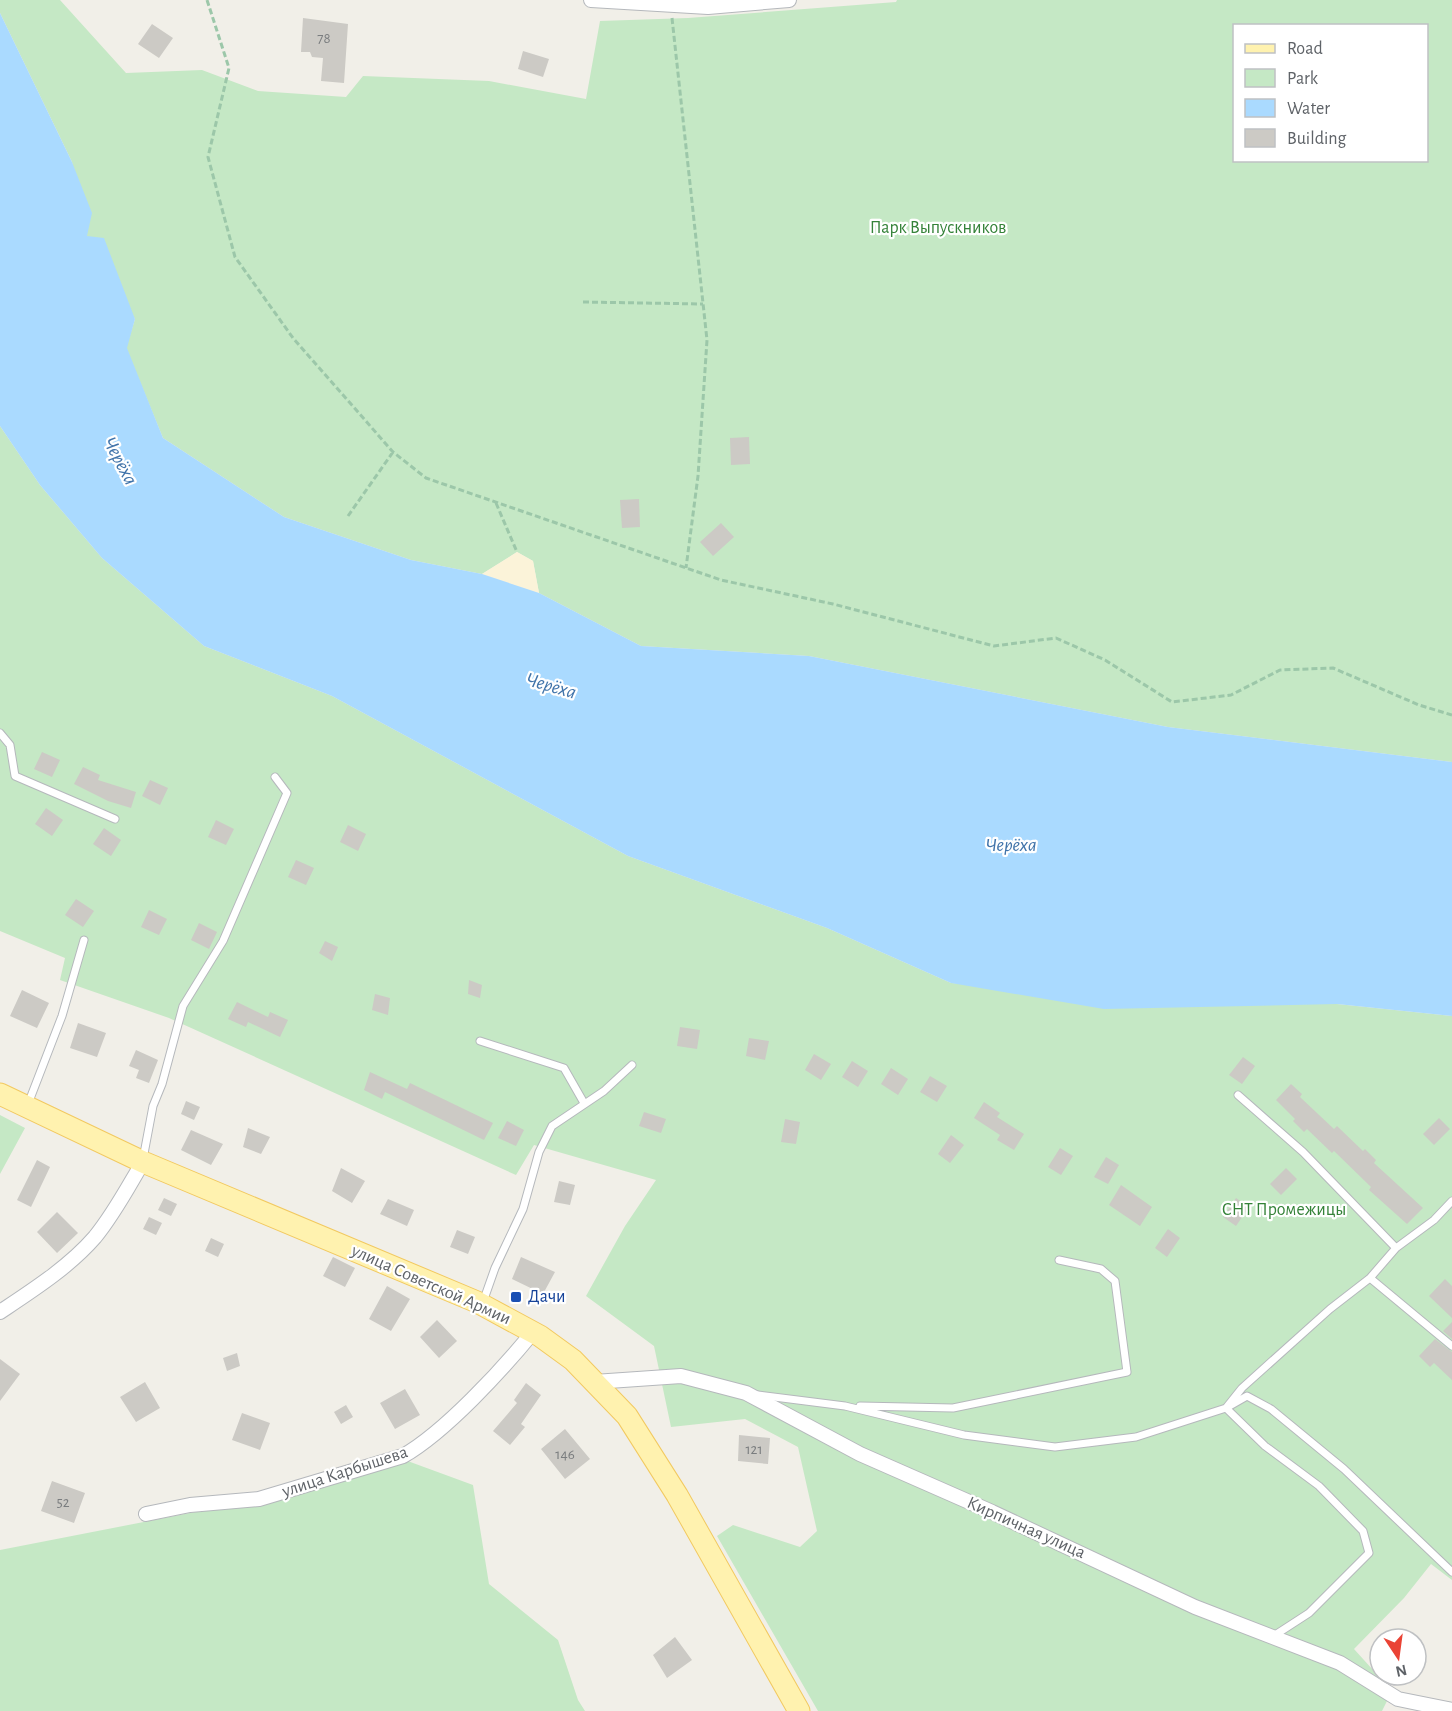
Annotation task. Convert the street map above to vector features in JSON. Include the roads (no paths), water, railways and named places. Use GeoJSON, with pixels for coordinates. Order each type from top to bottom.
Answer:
{"type":"FeatureCollection","features":[{"type":"Feature","properties":{"kind":"main road","name":"улица Советской Армии"},"geometry":{"type":"LineString","coordinates":[[0,1094],[142,1162],[483,1304],[533,1332],[573,1360],[627,1416],[677,1495],[799,1711]]}},
{"type":"Feature","properties":{"kind":"street"},"geometry":{"type":"LineString","coordinates":[[591,0],[708,6],[789,0]]}},
{"type":"Feature","properties":{"kind":"street"},"geometry":{"type":"LineString","coordinates":[[0,1312],[64,1267],[95,1237],[116,1208],[142,1162]]}},
{"type":"Feature","properties":{"kind":"street","name":"улица Карбышева"},"geometry":{"type":"LineString","coordinates":[[146,1514],[190,1505],[259,1499],[403,1456],[423,1444],[513,1356],[533,1332]]}},
{"type":"Feature","properties":{"kind":"street","name":"Кирпичная улица"},"geometry":{"type":"LineString","coordinates":[[594,1383],[681,1376],[746,1393],[860,1454],[1195,1607],[1340,1663],[1398,1699],[1452,1710]]}},
{"type":"Feature","properties":{"kind":"lane"},"geometry":{"type":"LineString","coordinates":[[0,733],[10,745],[15,776],[115,819]]}},
{"type":"Feature","properties":{"kind":"lane"},"geometry":{"type":"LineString","coordinates":[[142,1162],[153,1106],[162,1084],[183,1006],[223,941],[287,793],[274,777]]}},
{"type":"Feature","properties":{"kind":"lane"},"geometry":{"type":"LineString","coordinates":[[27,1107],[62,1016],[84,939]]}},
{"type":"Feature","properties":{"kind":"lane"},"geometry":{"type":"LineString","coordinates":[[480,1041],[564,1068],[584,1103]]}},
{"type":"Feature","properties":{"kind":"lane"},"geometry":{"type":"LineString","coordinates":[[483,1304],[495,1269],[523,1209],[539,1152],[552,1126],[604,1091],[632,1065]]}},
{"type":"Feature","properties":{"kind":"lane"},"geometry":{"type":"LineString","coordinates":[[1238,1095],[1303,1152],[1396,1248]]}},
{"type":"Feature","properties":{"kind":"lane"},"geometry":{"type":"LineString","coordinates":[[1226,1408],[1242,1388],[1330,1309],[1370,1278],[1396,1248],[1434,1220],[1452,1201]]}},
{"type":"Feature","properties":{"kind":"lane"},"geometry":{"type":"LineString","coordinates":[[845,1406],[953,1408],[1127,1372],[1115,1281],[1101,1269],[1059,1260]]}},
{"type":"Feature","properties":{"kind":"lane"},"geometry":{"type":"LineString","coordinates":[[1370,1278],[1452,1346]]}},
{"type":"Feature","properties":{"kind":"lane"},"geometry":{"type":"LineString","coordinates":[[746,1393],[845,1406],[964,1435],[1055,1447],[1137,1437],[1226,1408],[1246,1396],[1271,1409],[1344,1468],[1452,1572]]}},
{"type":"Feature","properties":{"kind":"lane"},"geometry":{"type":"LineString","coordinates":[[1226,1408],[1265,1446],[1319,1486],[1363,1531],[1369,1553],[1309,1613],[1272,1637]]}},
{"type":"Feature","properties":{"kind":"water","name":"Черёха"},"geometry":{"type":"Polygon","coordinates":[[[0,13],[72,162],[92,213],[87,236],[104,238],[135,319],[127,348],[163,438],[284,517],[411,560],[482,574],[539,593],[641,646],[809,656],[1168,727],[1452,762],[1452,1016],[1337,1004],[1104,1009],[951,983],[827,928],[628,856],[332,696],[204,646],[102,558],[40,485],[0,426],[0,13]]]}},
{"type":"Feature","properties":{"kind":"place","name":"Дачи"},"geometry":{"type":"Point","coordinates":[516,1297]}},
{"type":"Feature","properties":{"kind":"park label","name":"Парк Выпускников"},"geometry":{"type":"Point","coordinates":[938,228]}},
{"type":"Feature","properties":{"kind":"park label","name":"СНТ Промежицы"},"geometry":{"type":"Point","coordinates":[1284,1210]}}]}
